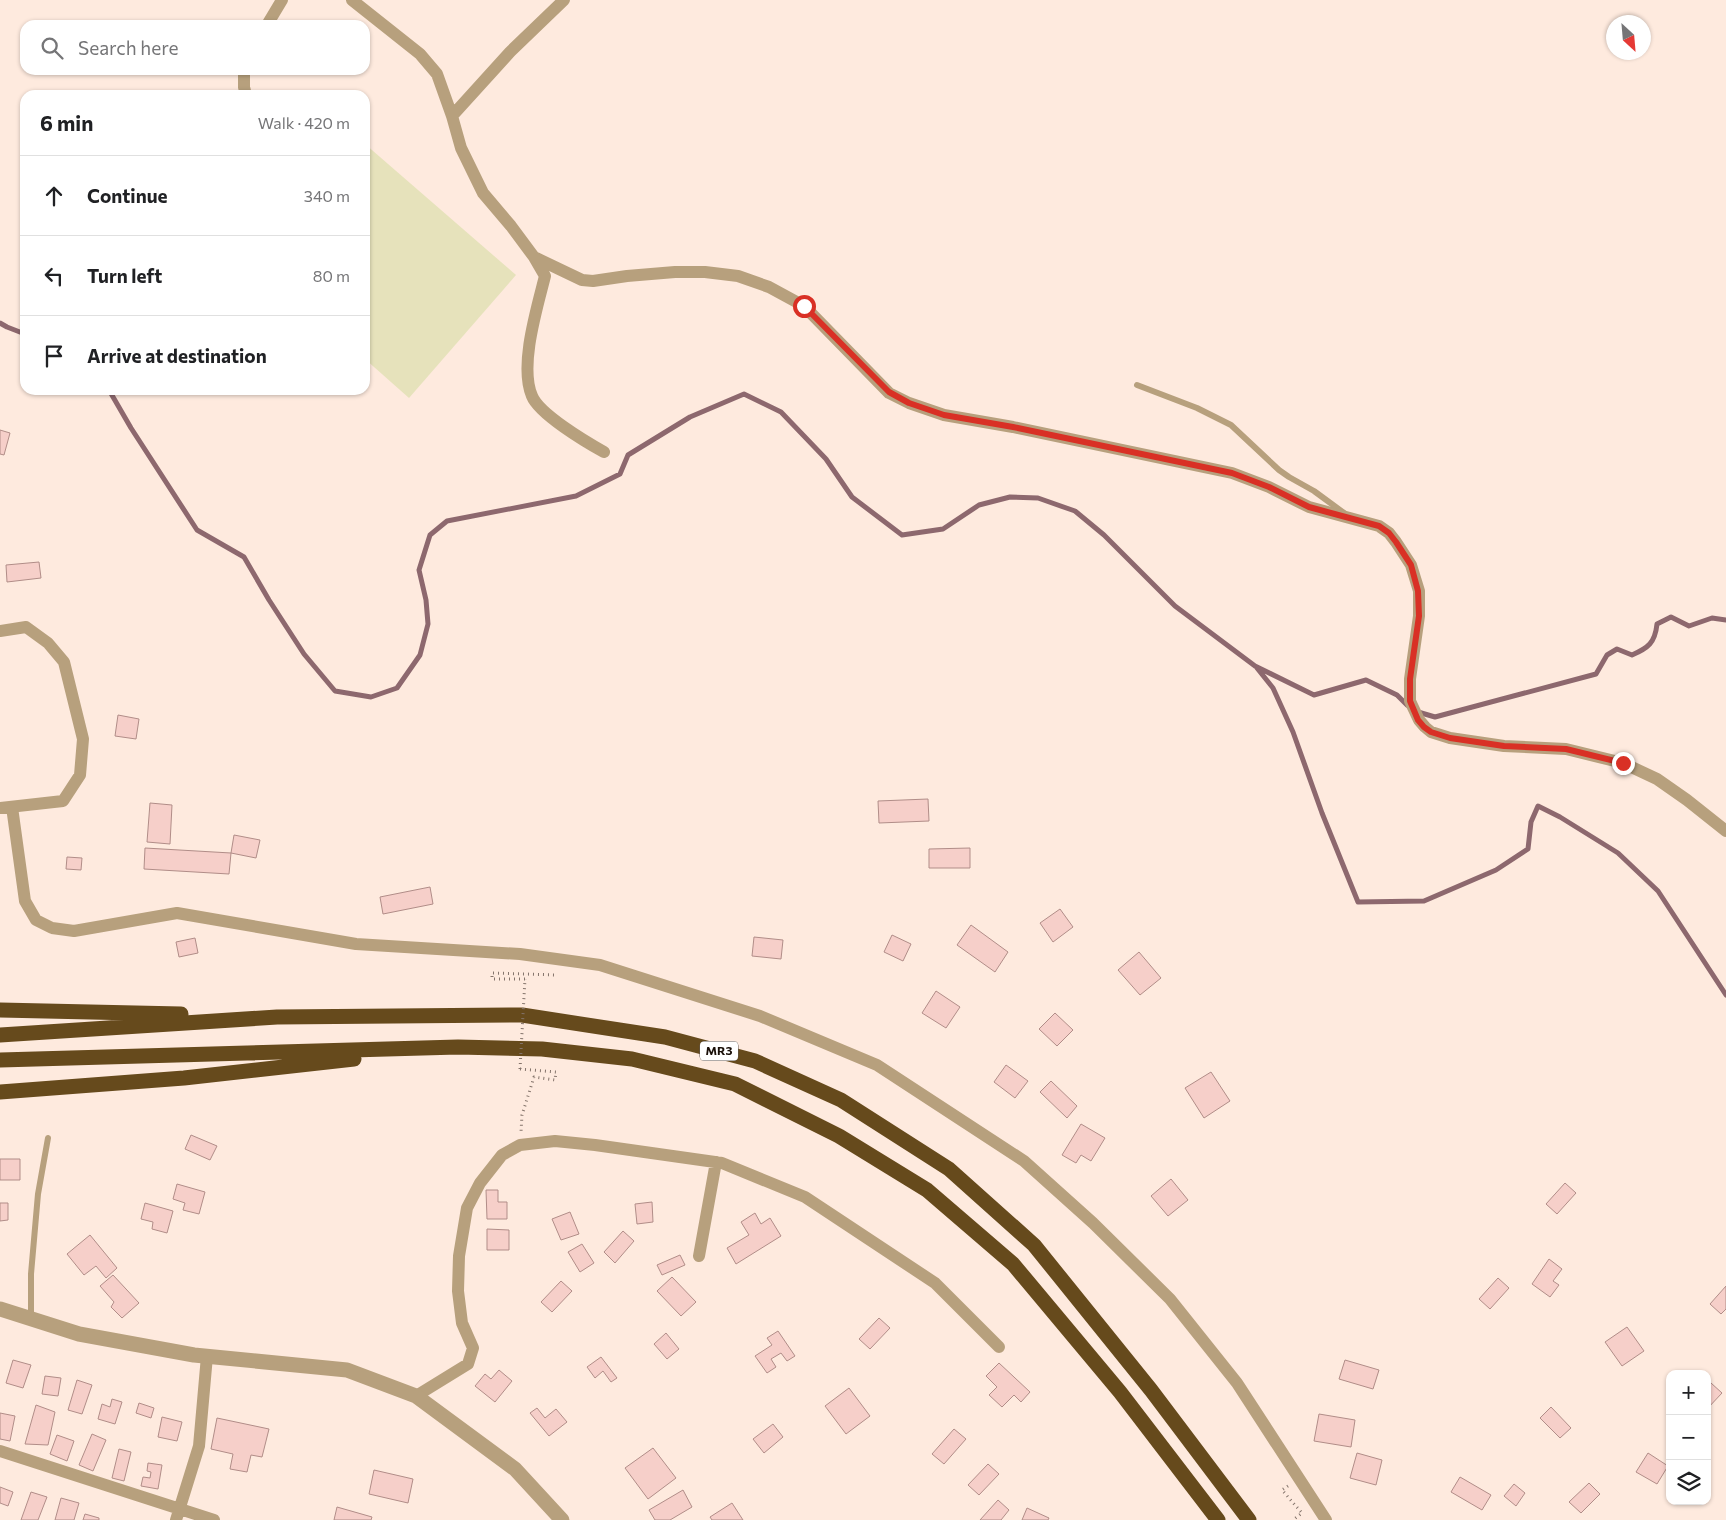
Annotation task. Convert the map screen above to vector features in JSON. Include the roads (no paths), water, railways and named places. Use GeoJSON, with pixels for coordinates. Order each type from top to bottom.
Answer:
{"type":"FeatureCollection","features":[{"type":"Feature","properties":{"kind":"highway"},"geometry":{"type":"LineString","coordinates":[[0,1010],[277,1017]]}},
{"type":"Feature","properties":{"kind":"highway","name":"MR3"},"geometry":{"type":"LineString","coordinates":[[0,1035],[277,1017],[522,1015],[674,1040],[755,1061],[841,1100],[949,1169],[1034,1245],[1151,1390],[1248,1520]]}},
{"type":"Feature","properties":{"kind":"highway"},"geometry":{"type":"LineString","coordinates":[[0,1092],[184,1078],[458,1047]]}},
{"type":"Feature","properties":{"kind":"highway","name":"MR3"},"geometry":{"type":"LineString","coordinates":[[0,1060],[458,1047],[542,1049],[632,1059],[735,1084],[839,1136],[927,1190],[1013,1264],[1120,1392],[1218,1520]]}},
{"type":"Feature","properties":{"kind":"street"},"geometry":{"type":"LineString","coordinates":[[270,20],[282,0]]}},
{"type":"Feature","properties":{"kind":"street"},"geometry":{"type":"LineString","coordinates":[[352,0],[420,54],[438,74],[461,148],[483,192],[534,257],[545,276],[537,306],[526,372],[532,398],[549,416],[604,452]]}},
{"type":"Feature","properties":{"kind":"street"},"geometry":{"type":"LineString","coordinates":[[452,116],[510,52],[564,0]]}},
{"type":"Feature","properties":{"kind":"street"},"geometry":{"type":"LineString","coordinates":[[244,75],[245,90]]}},
{"type":"Feature","properties":{"kind":"street"},"geometry":{"type":"LineString","coordinates":[[534,257],[582,280],[593,281],[675,272],[705,272],[738,276],[769,287],[804,306],[889,392],[909,403],[944,415],[1013,427],[1232,473],[1269,487],[1309,507],[1379,526],[1389,533],[1411,565],[1418,591],[1419,616],[1410,679],[1410,701],[1418,720],[1424,727],[1431,732],[1450,738],[1504,746],[1566,749],[1623,763],[1657,779],[1726,831]]}},
{"type":"Feature","properties":{"kind":"street"},"geometry":{"type":"LineString","coordinates":[[0,631],[26,627],[48,643],[64,662],[83,738],[80,775],[63,802],[6,808],[25,900],[36,920],[52,928],[74,931],[177,913],[356,944],[520,954],[600,965],[760,1016],[877,1065],[1024,1161],[1093,1223],[1170,1298],[1237,1382],[1326,1520]]}},
{"type":"Feature","properties":{"kind":"street"},"geometry":{"type":"LineString","coordinates":[[416,1396],[468,1364],[473,1348],[462,1323],[458,1291],[459,1256],[467,1208],[480,1183],[502,1155],[520,1145],[555,1141],[716,1162],[805,1197],[935,1283],[999,1347]]}},
{"type":"Feature","properties":{"kind":"street"},"geometry":{"type":"LineString","coordinates":[[698,1256],[716,1162]]}},
{"type":"Feature","properties":{"kind":"street"},"geometry":{"type":"LineString","coordinates":[[0,1309],[79,1334],[207,1356],[347,1370],[416,1396],[515,1469],[562,1520]]}},
{"type":"Feature","properties":{"kind":"street"},"geometry":{"type":"LineString","coordinates":[[177,1514],[199,1446],[207,1356]]}},
{"type":"Feature","properties":{"kind":"street"},"geometry":{"type":"LineString","coordinates":[[0,1451],[177,1514],[214,1520]]}},
{"type":"Feature","properties":{"kind":"lane"},"geometry":{"type":"LineString","coordinates":[[1137,384],[1197,408],[1232,425],[1280,470],[1314,490],[1351,518]]}},
{"type":"Feature","properties":{"kind":"lane"},"geometry":{"type":"LineString","coordinates":[[31,1319],[31,1274],[38,1194],[48,1138]]}},
{"type":"Feature","properties":{"kind":"waterway"},"geometry":{"type":"LineString","coordinates":[[0,323],[20,332]]}},
{"type":"Feature","properties":{"kind":"waterway"},"geometry":{"type":"LineString","coordinates":[[112,395],[197,530],[244,557],[304,654],[335,691],[371,697],[397,688],[420,655],[428,624],[426,600],[419,570],[430,535],[447,521],[576,496],[620,474],[628,455],[690,417],[744,394],[781,412],[826,459],[852,497],[902,535],[943,529],[979,505],[1010,497],[1038,498],[1075,511],[1104,535],[1175,606],[1255,666],[1314,695],[1366,680],[1397,695],[1407,705]]}},
{"type":"Feature","properties":{"kind":"waterway"},"geometry":{"type":"LineString","coordinates":[[1418,712],[1435,717],[1596,674],[1607,655],[1617,649],[1632,655],[1650,644],[1657,624],[1671,617],[1689,626],[1712,618],[1726,620]]}},
{"type":"Feature","properties":{"kind":"waterway"},"geometry":{"type":"LineString","coordinates":[[1257,668],[1273,688],[1293,732],[1322,813],[1358,902],[1424,901],[1496,870],[1528,849],[1531,822],[1538,806],[1560,817],[1618,853],[1658,891],[1726,995]]}}]}
